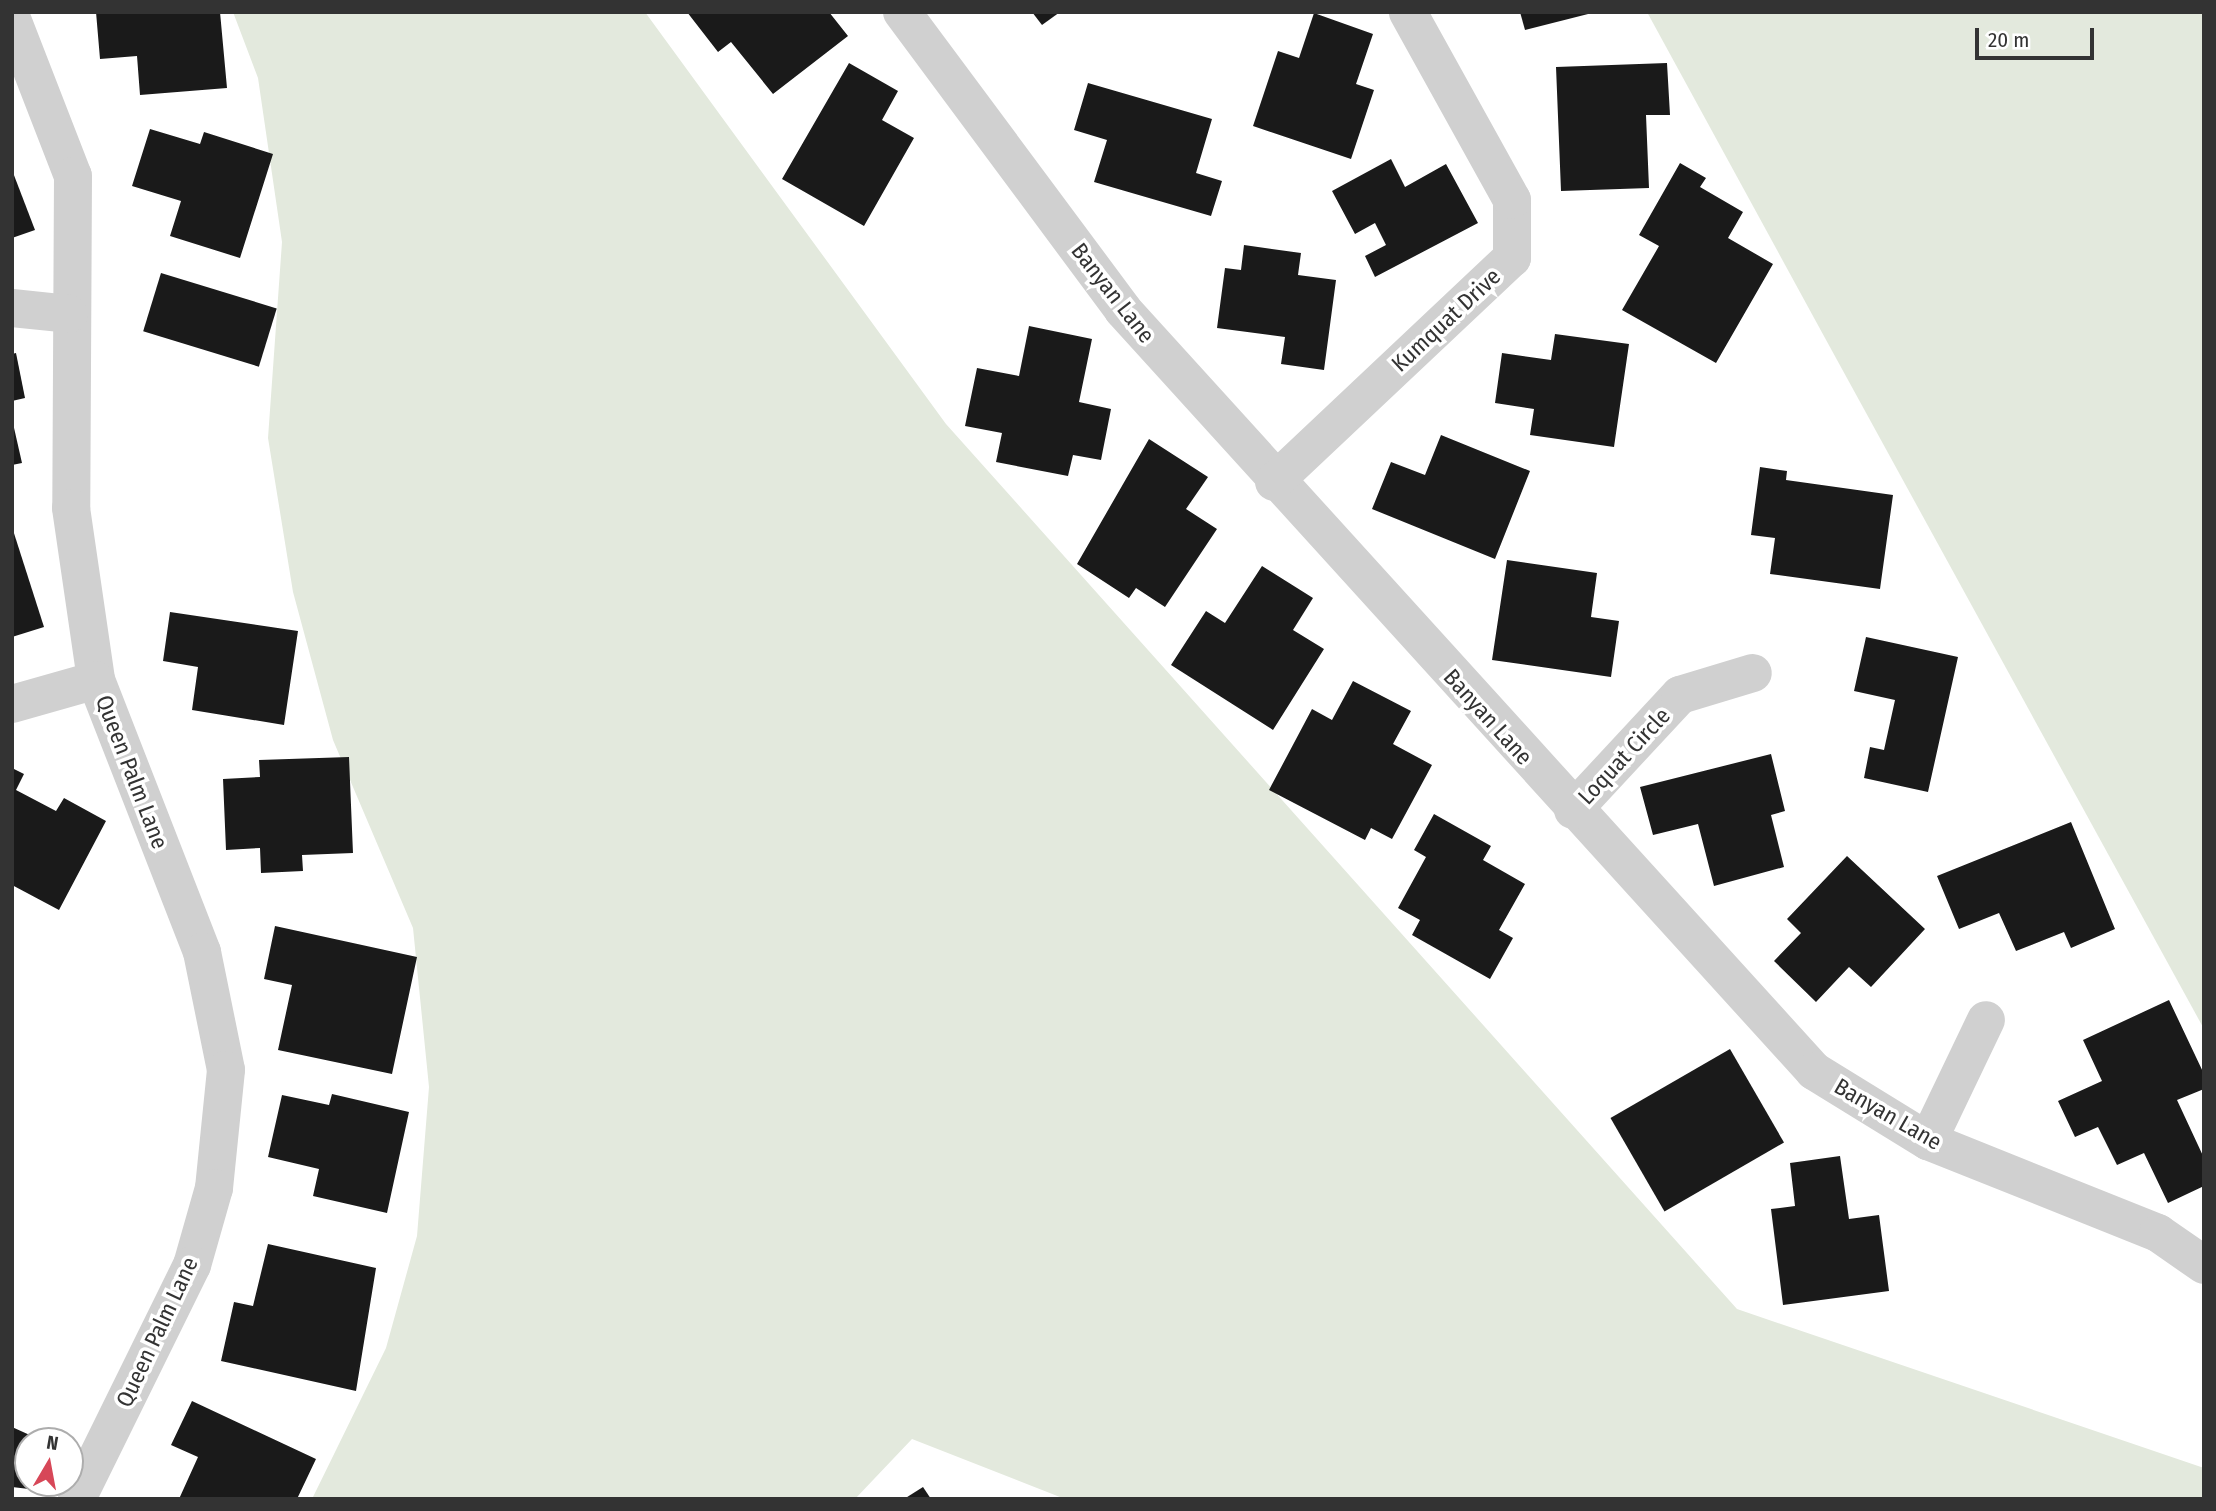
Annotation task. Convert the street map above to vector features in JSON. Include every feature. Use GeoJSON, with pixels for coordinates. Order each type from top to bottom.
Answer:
{"type":"FeatureCollection","features":[{"type":"Feature","properties":{"kind":"street","name":"Banyan Lane"},"geometry":{"type":"LineString","coordinates":[[902,12],[1123,310],[1274,482],[1814,1071],[1928,1141],[2158,1233],[2204,1265]]}},
{"type":"Feature","properties":{"kind":"street","name":"Kumquat Drive"},"geometry":{"type":"LineString","coordinates":[[1274,482],[1512,258],[1512,200],[1408,12]]}},
{"type":"Feature","properties":{"kind":"street","name":"Queen Palm Lane"},"geometry":{"type":"LineString","coordinates":[[12,19],[73,176],[69,314],[71,508],[96,680],[202,951],[226,1070],[214,1188],[192,1265],[77,1499]]}},
{"type":"Feature","properties":{"kind":"street"},"geometry":{"type":"LineString","coordinates":[[12,308],[69,314]]}},
{"type":"Feature","properties":{"kind":"street","name":"Loquat Circle"},"geometry":{"type":"LineString","coordinates":[[1573,810],[1681,695],[1753,673]]}},
{"type":"Feature","properties":{"kind":"street"},"geometry":{"type":"LineString","coordinates":[[12,704],[96,680]]}},
{"type":"Feature","properties":{"kind":"street"},"geometry":{"type":"LineString","coordinates":[[1928,1141],[1986,1020]]}},
{"type":"Feature","properties":{"kind":"shaded area"},"geometry":{"type":"Polygon","coordinates":[[[233,12],[645,12],[946,424],[1737,1309],[2204,1468],[2204,1499],[1065,1499],[912,1439],[855,1499],[312,1499],[386,1348],[417,1236],[429,1087],[413,928],[333,740],[293,592],[268,438],[282,242],[258,78],[233,12]]]}},
{"type":"Feature","properties":{"kind":"shaded area"},"geometry":{"type":"Polygon","coordinates":[[[1647,12],[2204,12],[2204,1029],[1825,338],[1647,12]]]}},
{"type":"Feature","properties":{"kind":"building"},"geometry":{"type":"Polygon","coordinates":[[[96,12],[220,12],[227,88],[140,95],[137,56],[100,59],[96,12]]]}},
{"type":"Feature","properties":{"kind":"building"},"geometry":{"type":"Polygon","coordinates":[[[687,12],[829,12],[848,36],[773,94],[731,42],[718,52],[687,12]]]}},
{"type":"Feature","properties":{"kind":"building"},"geometry":{"type":"Polygon","coordinates":[[[1032,12],[1060,12],[1042,25],[1032,12]]]}},
{"type":"Feature","properties":{"kind":"building"},"geometry":{"type":"Polygon","coordinates":[[[1520,12],[1592,12],[1592,13],[1525,30],[1520,12]]]}},
{"type":"Feature","properties":{"kind":"building"},"geometry":{"type":"Polygon","coordinates":[[[1314,13],[1373,34],[1356,84],[1374,90],[1351,159],[1253,126],[1278,51],[1299,58],[1314,13]]]}},
{"type":"Feature","properties":{"kind":"building"},"geometry":{"type":"Polygon","coordinates":[[[849,63],[898,91],[882,120],[914,138],[864,226],[782,179],[849,63]]]}},
{"type":"Feature","properties":{"kind":"building"},"geometry":{"type":"Polygon","coordinates":[[[1667,63],[1670,115],[1646,115],[1649,188],[1561,191],[1556,67],[1667,63]]]}},
{"type":"Feature","properties":{"kind":"building"},"geometry":{"type":"Polygon","coordinates":[[[1088,83],[1212,119],[1196,173],[1222,181],[1211,216],[1094,182],[1107,140],[1074,130],[1088,83]]]}},
{"type":"Feature","properties":{"kind":"building"},"geometry":{"type":"Polygon","coordinates":[[[150,129],[200,144],[204,132],[273,154],[240,258],[170,236],[181,201],[132,186],[150,129]]]}},
{"type":"Feature","properties":{"kind":"building"},"geometry":{"type":"Polygon","coordinates":[[[1391,159],[1405,187],[1446,164],[1478,223],[1375,277],[1365,256],[1386,245],[1375,223],[1355,234],[1332,191],[1391,159]]]}},
{"type":"Feature","properties":{"kind":"building"},"geometry":{"type":"Polygon","coordinates":[[[1680,163],[1706,178],[1700,187],[1743,212],[1728,238],[1773,264],[1716,363],[1622,310],[1659,246],[1639,235],[1680,163]]]}},
{"type":"Feature","properties":{"kind":"building"},"geometry":{"type":"Polygon","coordinates":[[[12,170],[35,230],[12,238],[12,170]]]}},
{"type":"Feature","properties":{"kind":"building"},"geometry":{"type":"Polygon","coordinates":[[[1244,245],[1301,253],[1298,275],[1336,280],[1324,370],[1281,364],[1285,337],[1217,328],[1225,268],[1241,270],[1244,245]]]}},
{"type":"Feature","properties":{"kind":"building"},"geometry":{"type":"Polygon","coordinates":[[[161,273],[277,308],[259,367],[143,331],[161,273]]]}},
{"type":"Feature","properties":{"kind":"building"},"geometry":{"type":"Polygon","coordinates":[[[1029,326],[1092,339],[1079,402],[1111,409],[1101,460],[1073,455],[1068,476],[996,462],[1002,433],[965,426],[977,368],[1019,376],[1029,326]]]}},
{"type":"Feature","properties":{"kind":"building"},"geometry":{"type":"Polygon","coordinates":[[[1555,334],[1629,344],[1614,447],[1530,435],[1534,409],[1495,403],[1502,353],[1551,360],[1555,334]]]}},
{"type":"Feature","properties":{"kind":"building"},"geometry":{"type":"Polygon","coordinates":[[[16,353],[25,398],[12,401],[12,354],[16,353]]]}},
{"type":"Feature","properties":{"kind":"building"},"geometry":{"type":"Polygon","coordinates":[[[12,419],[22,463],[12,465],[12,419]]]}},
{"type":"Feature","properties":{"kind":"building"},"geometry":{"type":"Polygon","coordinates":[[[1441,435],[1530,471],[1495,559],[1372,509],[1391,462],[1425,475],[1441,435]]]}},
{"type":"Feature","properties":{"kind":"building"},"geometry":{"type":"Polygon","coordinates":[[[1149,439],[1208,477],[1186,509],[1217,529],[1165,607],[1136,588],[1129,598],[1077,564],[1149,439]]]}},
{"type":"Feature","properties":{"kind":"building"},"geometry":{"type":"Polygon","coordinates":[[[1760,467],[1787,471],[1786,480],[1893,495],[1880,589],[1770,574],[1775,538],[1751,535],[1760,467]]]}},
{"type":"Feature","properties":{"kind":"building"},"geometry":{"type":"Polygon","coordinates":[[[12,527],[44,627],[12,637],[12,527]]]}},
{"type":"Feature","properties":{"kind":"building"},"geometry":{"type":"Polygon","coordinates":[[[1507,560],[1597,573],[1591,617],[1619,621],[1611,677],[1492,660],[1507,560]]]}},
{"type":"Feature","properties":{"kind":"building"},"geometry":{"type":"Polygon","coordinates":[[[1262,566],[1313,598],[1293,630],[1324,649],[1273,730],[1171,665],[1206,611],[1225,623],[1262,566]]]}},
{"type":"Feature","properties":{"kind":"building"},"geometry":{"type":"Polygon","coordinates":[[[170,612],[298,631],[284,725],[192,710],[198,667],[163,661],[170,612]]]}},
{"type":"Feature","properties":{"kind":"building"},"geometry":{"type":"Polygon","coordinates":[[[1866,637],[1958,657],[1928,792],[1864,778],[1870,747],[1884,750],[1895,700],[1854,691],[1866,637]]]}},
{"type":"Feature","properties":{"kind":"building"},"geometry":{"type":"Polygon","coordinates":[[[1353,681],[1411,711],[1393,744],[1432,765],[1392,839],[1371,828],[1365,840],[1269,790],[1312,709],[1332,720],[1353,681]]]}},
{"type":"Feature","properties":{"kind":"building"},"geometry":{"type":"Polygon","coordinates":[[[1771,754],[1785,811],[1771,815],[1784,867],[1714,886],[1698,824],[1653,835],[1640,787],[1771,754]]]}},
{"type":"Feature","properties":{"kind":"building"},"geometry":{"type":"Polygon","coordinates":[[[349,757],[353,853],[302,855],[303,871],[261,873],[260,848],[226,850],[223,779],[260,777],[259,760],[349,757]]]}},
{"type":"Feature","properties":{"kind":"building"},"geometry":{"type":"Polygon","coordinates":[[[12,768],[24,774],[16,790],[56,811],[64,798],[106,821],[59,910],[12,885],[12,768]]]}},
{"type":"Feature","properties":{"kind":"building"},"geometry":{"type":"Polygon","coordinates":[[[1434,814],[1491,846],[1483,860],[1525,884],[1499,930],[1513,938],[1490,979],[1412,935],[1420,920],[1398,908],[1426,857],[1414,850],[1434,814]]]}},
{"type":"Feature","properties":{"kind":"building"},"geometry":{"type":"Polygon","coordinates":[[[2071,822],[2115,929],[2071,948],[2064,932],[2016,951],[1999,913],[1959,929],[1937,876],[2071,822]]]}},
{"type":"Feature","properties":{"kind":"building"},"geometry":{"type":"Polygon","coordinates":[[[1847,856],[1925,929],[1871,987],[1849,967],[1816,1002],[1774,961],[1801,933],[1787,919],[1847,856]]]}},
{"type":"Feature","properties":{"kind":"building"},"geometry":{"type":"Polygon","coordinates":[[[275,926],[417,957],[392,1074],[278,1050],[292,985],[264,979],[275,926]]]}},
{"type":"Feature","properties":{"kind":"building"},"geometry":{"type":"Polygon","coordinates":[[[2169,1000],[2204,1074],[2204,1089],[2177,1100],[2204,1158],[2204,1186],[2168,1203],[2144,1153],[2117,1165],[2098,1127],[2075,1137],[2058,1101],[2102,1081],[2083,1040],[2169,1000]]]}},
{"type":"Feature","properties":{"kind":"building"},"geometry":{"type":"Polygon","coordinates":[[[1730,1049],[1784,1143],[1664,1212],[1610,1118],[1730,1049]]]}},
{"type":"Feature","properties":{"kind":"building"},"geometry":{"type":"Polygon","coordinates":[[[332,1094],[409,1112],[387,1213],[313,1196],[319,1169],[268,1157],[282,1095],[329,1105],[332,1094]]]}},
{"type":"Feature","properties":{"kind":"building"},"geometry":{"type":"Polygon","coordinates":[[[1840,1156],[1849,1219],[1879,1215],[1889,1291],[1783,1305],[1771,1209],[1795,1206],[1790,1163],[1840,1156]]]}},
{"type":"Feature","properties":{"kind":"building"},"geometry":{"type":"Polygon","coordinates":[[[268,1244],[376,1268],[356,1391],[221,1361],[234,1302],[253,1306],[268,1244]]]}},
{"type":"Feature","properties":{"kind":"building"},"geometry":{"type":"Polygon","coordinates":[[[192,1401],[316,1459],[297,1499],[179,1499],[198,1457],[171,1445],[192,1401]]]}},
{"type":"Feature","properties":{"kind":"building"},"geometry":{"type":"Polygon","coordinates":[[[12,1427],[14,1487],[12,1487],[12,1427]]]}},
{"type":"Feature","properties":{"kind":"building"},"geometry":{"type":"Polygon","coordinates":[[[923,1487],[931,1499],[904,1499],[923,1487]]]}}]}
